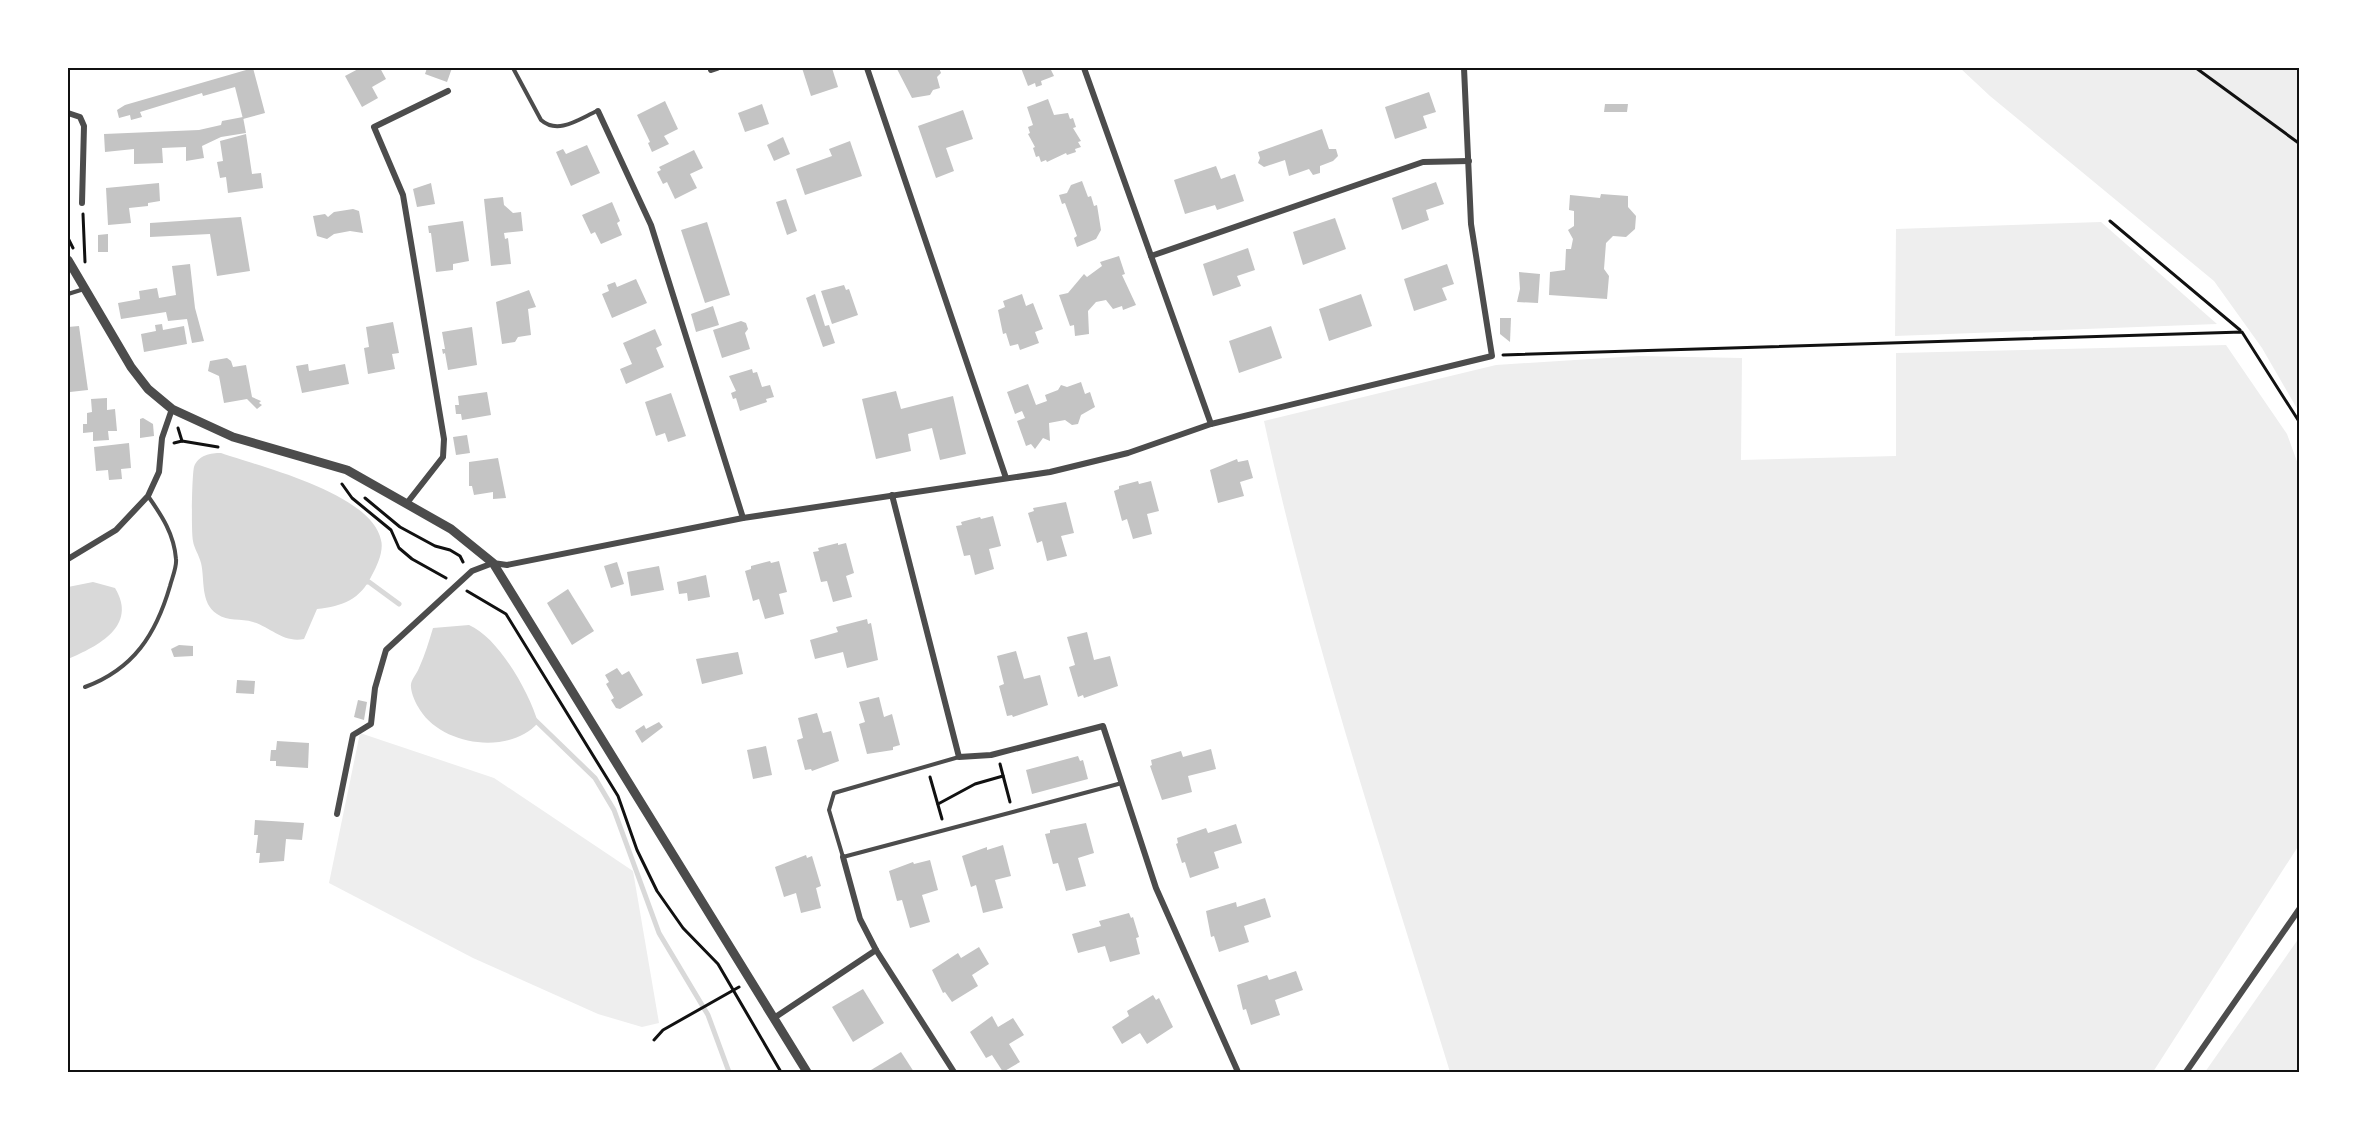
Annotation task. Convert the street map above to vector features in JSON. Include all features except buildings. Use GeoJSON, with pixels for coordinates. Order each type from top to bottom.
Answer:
{"type":"FeatureCollection","features":[{"type":"Feature","properties":{"kind":"street"},"geometry":{"type":"LineString","coordinates":[[867,68],[1006,478]]}},
{"type":"Feature","properties":{"kind":"street"},"geometry":{"type":"LineString","coordinates":[[1084,68],[1211,424]]}},
{"type":"Feature","properties":{"kind":"street"},"geometry":{"type":"LineString","coordinates":[[337,814],[353,735],[371,724],[375,688],[386,650],[472,572],[493,563],[507,565],[743,518],[1050,472],[1128,453],[1211,424],[1492,356],[1471,224],[1464,68]]}},
{"type":"Feature","properties":{"kind":"street"},"geometry":{"type":"LineString","coordinates":[[407,503],[443,457],[444,439],[403,195],[374,127],[448,92]]}},
{"type":"Feature","properties":{"kind":"street"},"geometry":{"type":"LineString","coordinates":[[598,111],[651,225],[743,518]]}},
{"type":"Feature","properties":{"kind":"street"},"geometry":{"type":"LineString","coordinates":[[68,113],[80,117],[84,126],[82,202]]}},
{"type":"Feature","properties":{"kind":"street"},"geometry":{"type":"LineString","coordinates":[[1151,256],[1423,162],[1469,161]]}},
{"type":"Feature","properties":{"kind":"street"},"geometry":{"type":"LineString","coordinates":[[68,260],[131,367],[148,389],[172,409],[233,437],[347,470],[451,529],[493,563],[807,1072]]}},
{"type":"Feature","properties":{"kind":"street"},"geometry":{"type":"LineString","coordinates":[[68,559],[116,530],[148,496],[159,472],[161,445],[172,409]]}},
{"type":"Feature","properties":{"kind":"street"},"geometry":{"type":"LineString","coordinates":[[892,495],[959,757],[997,753],[1103,726],[1156,888],[1238,1072]]}},
{"type":"Feature","properties":{"kind":"street"},"geometry":{"type":"LineString","coordinates":[[843,857],[860,919],[876,950],[954,1072]]}},
{"type":"Feature","properties":{"kind":"street"},"geometry":{"type":"LineString","coordinates":[[2186,1072],[2300,908]]}},
{"type":"Feature","properties":{"kind":"street"},"geometry":{"type":"LineString","coordinates":[[774,1018],[876,950]]}},
{"type":"Feature","properties":{"kind":"lane"},"geometry":{"type":"LineString","coordinates":[[513,68],[541,120],[548,126],[558,128],[598,111]]}},
{"type":"Feature","properties":{"kind":"lane"},"geometry":{"type":"LineString","coordinates":[[68,294],[84,289]]}},
{"type":"Feature","properties":{"kind":"lane"},"geometry":{"type":"LineString","coordinates":[[85,687],[103,681],[140,651],[161,618],[177,561],[167,523],[148,496]]}},
{"type":"Feature","properties":{"kind":"lane"},"geometry":{"type":"LineString","coordinates":[[959,757],[834,793],[829,810],[843,857],[1122,783]]}},
{"type":"Feature","properties":{"kind":"path"},"geometry":{"type":"LineString","coordinates":[[2196,68],[2300,144]]}},
{"type":"Feature","properties":{"kind":"path"},"geometry":{"type":"LineString","coordinates":[[81,262],[86,270],[82,202]]}},
{"type":"Feature","properties":{"kind":"path"},"geometry":{"type":"LineString","coordinates":[[2110,220],[2242,332],[2300,423]]}},
{"type":"Feature","properties":{"kind":"path"},"geometry":{"type":"LineString","coordinates":[[68,238],[76,254]]}},
{"type":"Feature","properties":{"kind":"path"},"geometry":{"type":"LineString","coordinates":[[1492,356],[2242,332]]}},
{"type":"Feature","properties":{"kind":"path"},"geometry":{"type":"LineString","coordinates":[[161,445],[182,441],[223,448]]}},
{"type":"Feature","properties":{"kind":"path"},"geometry":{"type":"LineString","coordinates":[[334,482],[352,490]]}},
{"type":"Feature","properties":{"kind":"path"},"geometry":{"type":"LineString","coordinates":[[342,484],[352,498],[390,530],[399,548],[412,559],[506,614],[618,796],[638,850],[657,891],[683,928],[718,964],[781,1072]]}},
{"type":"Feature","properties":{"kind":"path"},"geometry":{"type":"LineString","coordinates":[[360,495],[400,527],[460,556],[465,564],[465,572],[457,585]]}},
{"type":"Feature","properties":{"kind":"path"},"geometry":{"type":"LineString","coordinates":[[997,753],[1013,812]]}},
{"type":"Feature","properties":{"kind":"path"},"geometry":{"type":"LineString","coordinates":[[927,766],[945,830]]}},
{"type":"Feature","properties":{"kind":"path"},"geometry":{"type":"LineString","coordinates":[[938,804],[975,784],[1003,776]]}},
{"type":"Feature","properties":{"kind":"path"},"geometry":{"type":"LineString","coordinates":[[654,1040],[663,1030],[751,980]]}},
{"type":"Feature","properties":{"kind":"shaded area"},"geometry":{"type":"Polygon","coordinates":[[[1960,68],[2299,68],[2299,412],[2262,348],[2214,281],[1990,96],[1960,68]]]}},
{"type":"Feature","properties":{"kind":"shaded area"},"geometry":{"type":"Polygon","coordinates":[[[2101,222],[2217,324],[1895,336],[1896,229],[2101,222]]]}},
{"type":"Feature","properties":{"kind":"shaded area"},"geometry":{"type":"Polygon","coordinates":[[[2226,345],[2287,434],[2299,467],[2299,845],[2153,1072],[1450,1072],[1327,667],[1283,504],[1264,421],[1496,365],[1638,356],[1742,358],[1741,460],[1896,456],[1896,353],[2226,345]]]}},
{"type":"Feature","properties":{"kind":"shaded area"},"geometry":{"type":"Polygon","coordinates":[[[221,453],[287,474],[337,496],[373,523],[381,540],[381,554],[367,584],[356,596],[343,604],[317,609],[304,639],[290,639],[253,622],[221,616],[208,604],[201,563],[192,536],[193,472],[196,463],[202,457],[221,453]]]}},
{"type":"Feature","properties":{"kind":"shaded area"},"geometry":{"type":"Polygon","coordinates":[[[93,582],[115,588],[121,601],[122,613],[118,624],[102,641],[68,659],[68,587],[93,582]]]}},
{"type":"Feature","properties":{"kind":"shaded area"},"geometry":{"type":"Polygon","coordinates":[[[469,625],[480,631],[501,653],[520,682],[534,711],[538,723],[526,733],[511,740],[477,742],[444,732],[430,722],[420,710],[412,694],[412,680],[423,658],[433,628],[469,625]]]}},
{"type":"Feature","properties":{"kind":"shaded area"},"geometry":{"type":"Polygon","coordinates":[[[360,733],[494,778],[633,871],[659,1023],[642,1027],[598,1014],[473,958],[329,883],[360,733]]]}},
{"type":"Feature","properties":{"kind":"shaded area"},"geometry":{"type":"Polygon","coordinates":[[[2299,938],[2299,1072],[2205,1072],[2299,938]]]}},
{"type":"Feature","properties":{"kind":"waterway"},"geometry":{"type":"LineString","coordinates":[[363,582],[369,582],[399,604]]}},
{"type":"Feature","properties":{"kind":"waterway"},"geometry":{"type":"LineString","coordinates":[[534,719],[595,778],[614,810],[659,933],[708,1015],[729,1072]]}}]}
